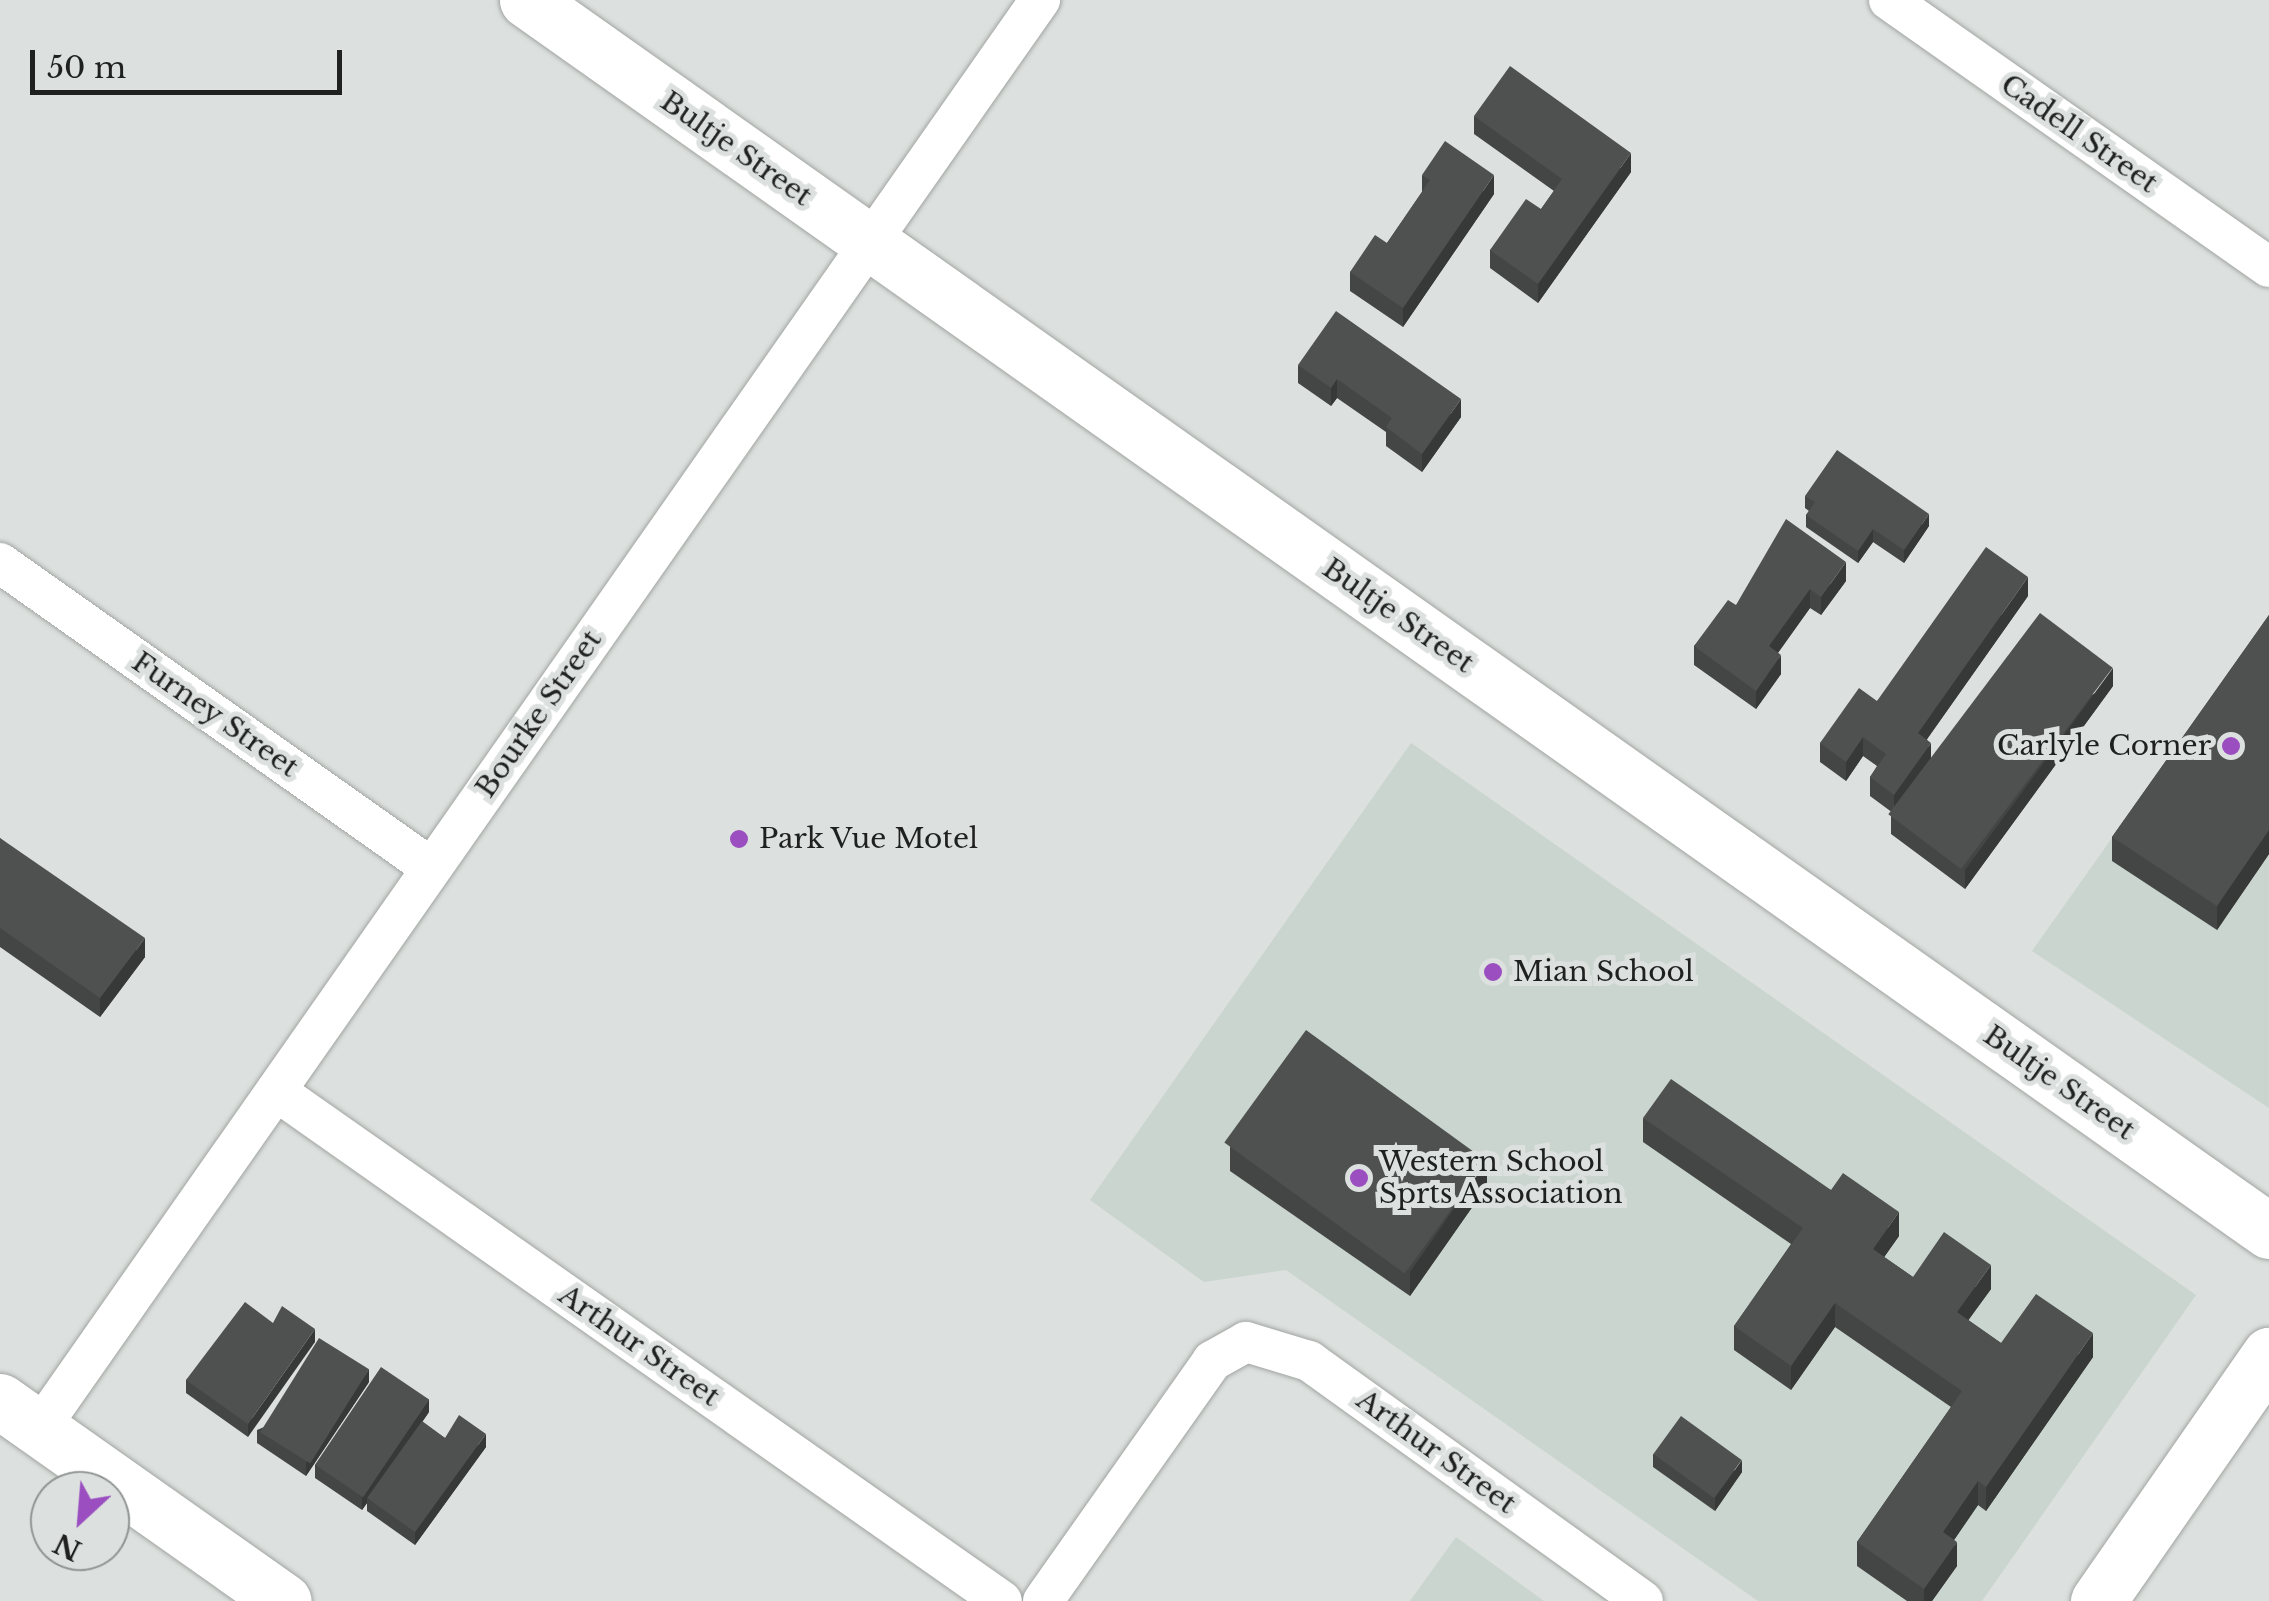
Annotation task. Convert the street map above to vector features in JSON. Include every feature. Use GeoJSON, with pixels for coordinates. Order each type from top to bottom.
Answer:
{"type":"FeatureCollection","features":[{"type":"Feature","properties":{"kind":"street","name":"Bultje Street"},"geometry":{"type":"LineString","coordinates":[[527,0],[2269,1230]]}},
{"type":"Feature","properties":{"kind":"street","name":"Bourke Street"},"geometry":{"type":"LineString","coordinates":[[20,1415],[276,1091],[1040,0]]}},
{"type":"Feature","properties":{"kind":"street","name":"Cadell Street"},"geometry":{"type":"LineString","coordinates":[[1889,0],[2269,267]]}},
{"type":"Feature","properties":{"kind":"street","name":"Furney Street"},"geometry":{"type":"LineString","coordinates":[[0,563],[430,867]]}},
{"type":"Feature","properties":{"kind":"street","name":"Arthur Street"},"geometry":{"type":"LineString","coordinates":[[276,1091],[1002,1601]]}},
{"type":"Feature","properties":{"kind":"street","name":"Arthur Street"},"geometry":{"type":"LineString","coordinates":[[1044,1601],[1212,1361],[1246,1342],[1309,1360],[1643,1601]]}},
{"type":"Feature","properties":{"kind":"street"},"geometry":{"type":"LineString","coordinates":[[2098,1601],[2269,1355]]}},
{"type":"Feature","properties":{"kind":"street"},"geometry":{"type":"LineString","coordinates":[[20,1415],[284,1601]]}},
{"type":"Feature","properties":{"kind":"shaded area"},"geometry":{"type":"Polygon","coordinates":[[[2269,616],[2269,1108],[2032,951],[2269,616]]]}},
{"type":"Feature","properties":{"kind":"shaded area","name":"Mian School"},"geometry":{"type":"Polygon","coordinates":[[[1411,743],[2196,1295],[1982,1601],[1758,1601],[1286,1270],[1204,1282],[1090,1200],[1411,743]]]}},
{"type":"Feature","properties":{"kind":"shaded area"},"geometry":{"type":"Polygon","coordinates":[[[1456,1537],[1544,1601],[1410,1601],[1456,1537]]]}},
{"type":"Feature","properties":{"kind":"building"},"geometry":{"type":"Polygon","coordinates":[[[1510,66],[1631,153],[1538,284],[1490,250],[1526,199],[1541,209],[1562,179],[1474,116],[1510,66]]]}},
{"type":"Feature","properties":{"kind":"building"},"geometry":{"type":"Polygon","coordinates":[[[1445,141],[1494,175],[1403,308],[1350,272],[1375,235],[1387,243],[1430,180],[1422,175],[1445,141]]]}},
{"type":"Feature","properties":{"kind":"building"},"geometry":{"type":"Polygon","coordinates":[[[1336,311],[1461,399],[1422,454],[1386,427],[1392,418],[1337,379],[1331,388],[1298,365],[1336,311]]]}},
{"type":"Feature","properties":{"kind":"building"},"geometry":{"type":"Polygon","coordinates":[[[1837,450],[1929,514],[1904,550],[1873,529],[1858,551],[1806,515],[1815,502],[1805,496],[1837,450]]]}},
{"type":"Feature","properties":{"kind":"building"},"geometry":{"type":"Polygon","coordinates":[[[1786,519],[1846,562],[1821,597],[1810,589],[1769,646],[1781,655],[1756,691],[1694,646],[1728,600],[1736,605],[1786,519]]]}},
{"type":"Feature","properties":{"kind":"building"},"geometry":{"type":"Polygon","coordinates":[[[1986,547],[2028,577],[1918,733],[1931,743],[1894,795],[1870,777],[1886,754],[1863,737],[1846,762],[1820,743],[1859,688],[1877,701],[1986,547]]]}},
{"type":"Feature","properties":{"kind":"building"},"geometry":{"type":"Polygon","coordinates":[[[2040,613],[2113,668],[1961,869],[1888,814],[2040,613]]]}},
{"type":"Feature","properties":{"kind":"building","name":"Carlyle Corner"},"geometry":{"type":"Polygon","coordinates":[[[2269,615],[2269,830],[2217,906],[2112,837],[2269,615]]]}},
{"type":"Feature","properties":{"kind":"building"},"geometry":{"type":"Polygon","coordinates":[[[0,838],[145,938],[100,998],[0,928],[0,838]]]}},
{"type":"Feature","properties":{"kind":"building","name":"Western School Sprts Association"},"geometry":{"type":"Polygon","coordinates":[[[1306,1030],[1486,1161],[1405,1274],[1224,1142],[1306,1030]]]}},
{"type":"Feature","properties":{"kind":"building"},"geometry":{"type":"Polygon","coordinates":[[[1671,1079],[1831,1190],[1843,1173],[1899,1212],[1873,1249],[1913,1277],[1944,1232],[1991,1265],[1957,1312],[2001,1343],[2036,1294],[2093,1333],[1986,1487],[1978,1481],[1943,1532],[1957,1542],[1924,1589],[1857,1542],[1962,1391],[1835,1303],[1791,1366],[1734,1326],[1803,1228],[1643,1118],[1671,1079]]]}},
{"type":"Feature","properties":{"kind":"building"},"geometry":{"type":"Polygon","coordinates":[[[245,1302],[273,1323],[282,1306],[315,1329],[248,1424],[186,1380],[245,1302]]]}},
{"type":"Feature","properties":{"kind":"building"},"geometry":{"type":"Polygon","coordinates":[[[319,1338],[369,1369],[310,1463],[260,1432],[319,1338]]]}},
{"type":"Feature","properties":{"kind":"building"},"geometry":{"type":"Polygon","coordinates":[[[381,1367],[429,1399],[363,1497],[315,1465],[381,1367]]]}},
{"type":"Feature","properties":{"kind":"building"},"geometry":{"type":"Polygon","coordinates":[[[459,1415],[486,1434],[415,1532],[367,1498],[422,1421],[445,1438],[459,1415]]]}},
{"type":"Feature","properties":{"kind":"building"},"geometry":{"type":"Polygon","coordinates":[[[1681,1416],[1742,1460],[1714,1498],[1653,1454],[1681,1416]]]}},
{"type":"Feature","properties":{"kind":"place","name":"Carlyle Corner"},"geometry":{"type":"Point","coordinates":[2231,746]}},
{"type":"Feature","properties":{"kind":"place","name":"Park Vue Motel"},"geometry":{"type":"Point","coordinates":[739,839]}},
{"type":"Feature","properties":{"kind":"place","name":"Mian School"},"geometry":{"type":"Point","coordinates":[1493,972]}},
{"type":"Feature","properties":{"kind":"place","name":"Western School Sprts Association"},"geometry":{"type":"Point","coordinates":[1359,1178]}}]}
